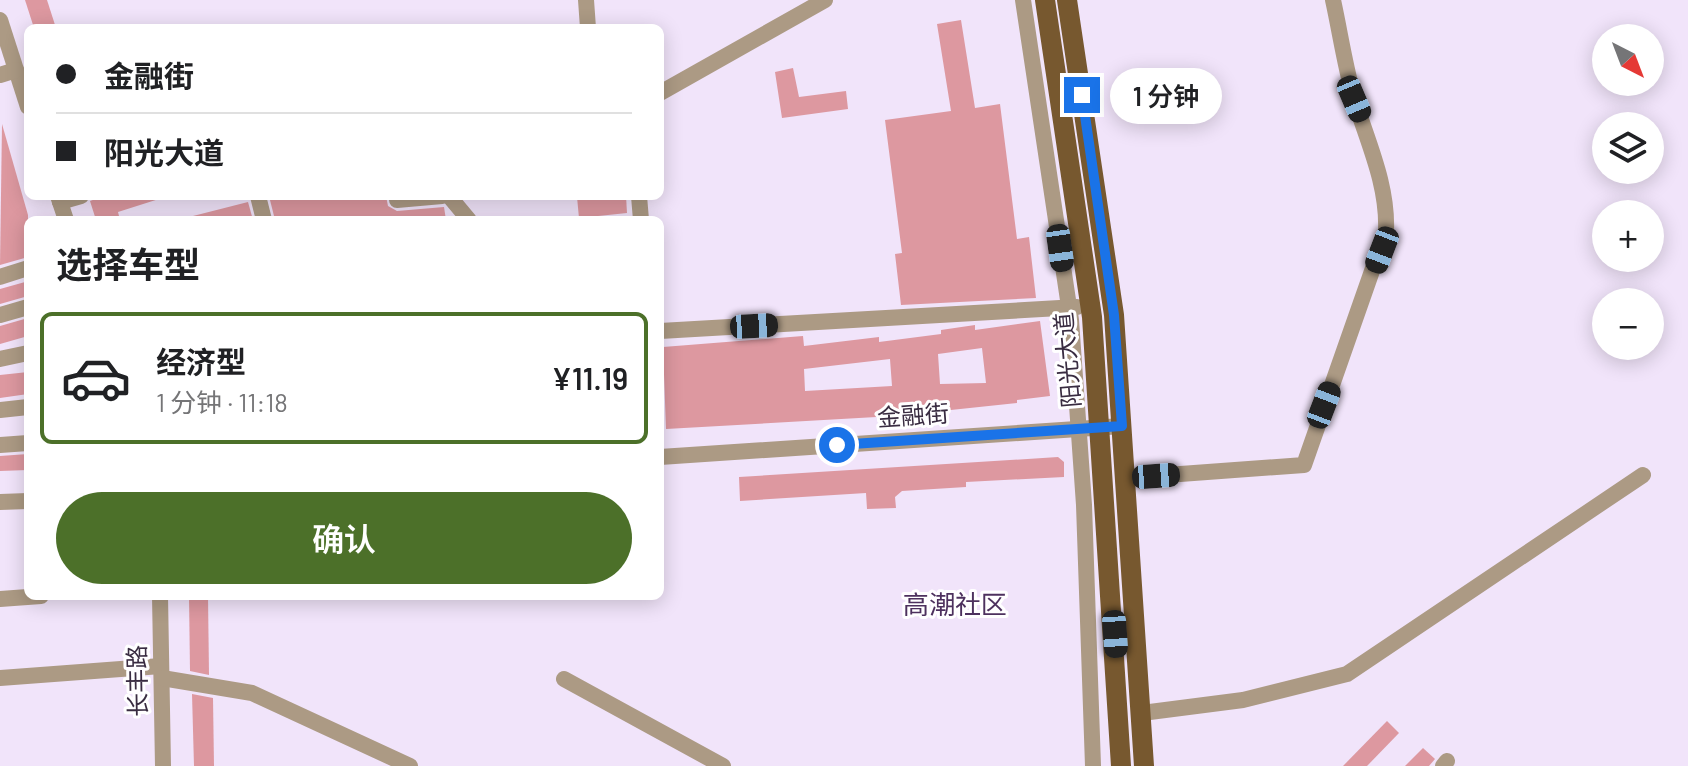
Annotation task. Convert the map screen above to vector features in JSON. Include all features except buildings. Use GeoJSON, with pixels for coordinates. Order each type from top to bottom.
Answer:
{"type":"FeatureCollection","features":[{"type":"Feature","properties":{"kind":"main road","name":"阳光大道"},"geometry":{"type":"LineString","coordinates":[[1045,0],[1091,307],[1121,766]]}},
{"type":"Feature","properties":{"kind":"main road","name":"阳光大道"},"geometry":{"type":"LineString","coordinates":[[1067,0],[1114,315],[1144,766]]}},
{"type":"Feature","properties":{"kind":"street"},"geometry":{"type":"LineString","coordinates":[[586,0],[588,24]]}},
{"type":"Feature","properties":{"kind":"street"},"geometry":{"type":"LineString","coordinates":[[664,91],[825,0]]}},
{"type":"Feature","properties":{"kind":"street"},"geometry":{"type":"LineString","coordinates":[[1023,0],[1069,308],[1079,429],[1093,766]]}},
{"type":"Feature","properties":{"kind":"street"},"geometry":{"type":"LineString","coordinates":[[1126,478],[1304,465],[1386,231],[1385,205],[1369,133],[1354,99],[1333,0]]}},
{"type":"Feature","properties":{"kind":"street"},"geometry":{"type":"LineString","coordinates":[[0,20],[8,73],[24,100]]}},
{"type":"Feature","properties":{"kind":"street"},"geometry":{"type":"LineString","coordinates":[[452,200],[466,216]]}},
{"type":"Feature","properties":{"kind":"street"},"geometry":{"type":"LineString","coordinates":[[0,277],[24,269]]}},
{"type":"Feature","properties":{"kind":"street"},"geometry":{"type":"LineString","coordinates":[[664,331],[1091,307]]}},
{"type":"Feature","properties":{"kind":"street"},"geometry":{"type":"LineString","coordinates":[[0,315],[24,308]]}},
{"type":"Feature","properties":{"kind":"street"},"geometry":{"type":"LineString","coordinates":[[0,359],[24,354]]}},
{"type":"Feature","properties":{"kind":"street"},"geometry":{"type":"LineString","coordinates":[[0,410],[24,407]]}},
{"type":"Feature","properties":{"kind":"street","name":"金融街"},"geometry":{"type":"LineString","coordinates":[[664,457],[1122,426]]}},
{"type":"Feature","properties":{"kind":"street"},"geometry":{"type":"LineString","coordinates":[[0,445],[24,443]]}},
{"type":"Feature","properties":{"kind":"street"},"geometry":{"type":"LineString","coordinates":[[1142,713],[1243,700],[1347,674],[1643,475]]}},
{"type":"Feature","properties":{"kind":"street"},"geometry":{"type":"LineString","coordinates":[[0,502],[24,501]]}},
{"type":"Feature","properties":{"kind":"street"},"geometry":{"type":"LineString","coordinates":[[0,599],[24,597]]}},
{"type":"Feature","properties":{"kind":"street","name":"长丰路"},"geometry":{"type":"LineString","coordinates":[[160,600],[163,766]]}},
{"type":"Feature","properties":{"kind":"street"},"geometry":{"type":"LineString","coordinates":[[0,678],[162,672],[252,693],[410,766]]}},
{"type":"Feature","properties":{"kind":"street"},"geometry":{"type":"LineString","coordinates":[[564,679],[723,766]]}},
{"type":"Feature","properties":{"kind":"district","name":"高潮社区"},"geometry":{"type":"Point","coordinates":[955,605]}},
{"type":"Feature","properties":{"kind":"route"},"geometry":{"type":"LineString","coordinates":[[837,445],[1122,426],[1114,315],[1082,95]]}}]}
